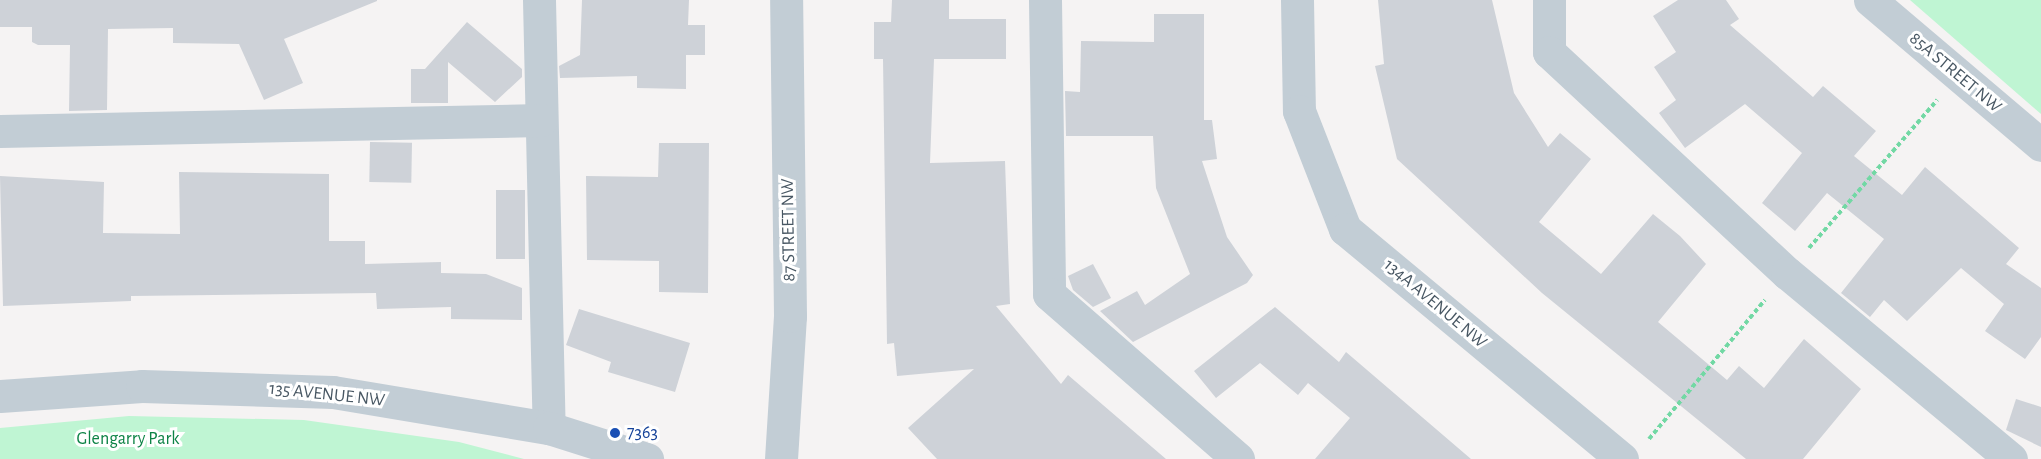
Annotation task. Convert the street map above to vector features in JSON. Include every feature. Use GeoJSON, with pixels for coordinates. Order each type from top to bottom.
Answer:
{"type":"FeatureCollection","features":[{"type":"Feature","properties":{"kind":"street"},"geometry":{"type":"LineString","coordinates":[[539,0],[549,428]]}},
{"type":"Feature","properties":{"kind":"street","name":"87 STREET NW"},"geometry":{"type":"LineString","coordinates":[[781,459],[790,316],[786,0]]}},
{"type":"Feature","properties":{"kind":"street"},"geometry":{"type":"LineString","coordinates":[[1045,0],[1049,294],[1238,459]]}},
{"type":"Feature","properties":{"kind":"street","name":"134A AVENUE NW"},"geometry":{"type":"LineString","coordinates":[[1296,0],[1299,111],[1345,229],[1622,459]]}},
{"type":"Feature","properties":{"kind":"street"},"geometry":{"type":"LineString","coordinates":[[1549,0],[1550,52],[1787,273],[2011,459]]}},
{"type":"Feature","properties":{"kind":"street","name":"85A STREET NW"},"geometry":{"type":"LineString","coordinates":[[1870,0],[2041,145]]}},
{"type":"Feature","properties":{"kind":"street"},"geometry":{"type":"LineString","coordinates":[[0,131],[541,120]]}},
{"type":"Feature","properties":{"kind":"street","name":"135 AVENUE NW"},"geometry":{"type":"LineString","coordinates":[[0,396],[142,386],[333,392],[549,428],[647,459]]}},
{"type":"Feature","properties":{"kind":"green space"},"geometry":{"type":"Polygon","coordinates":[[[1910,0],[2041,0],[2041,114],[1910,0]]]}},
{"type":"Feature","properties":{"kind":"green space","name":"Glengarry Park"},"geometry":{"type":"Polygon","coordinates":[[[129,416],[304,420],[459,442],[524,459],[0,459],[0,428],[129,416]]]}},
{"type":"Feature","properties":{"kind":"building"},"geometry":{"type":"Polygon","coordinates":[[[0,0],[377,1],[284,39],[303,83],[264,100],[239,44],[173,43],[173,28],[108,29],[107,110],[69,111],[70,45],[38,45],[32,42],[32,27],[0,27],[0,0]]]}},
{"type":"Feature","properties":{"kind":"building"},"geometry":{"type":"Polygon","coordinates":[[[582,0],[689,0],[688,25],[705,25],[705,55],[686,55],[686,89],[637,88],[637,76],[560,78],[559,66],[580,55],[582,0]]]}},
{"type":"Feature","properties":{"kind":"building"},"geometry":{"type":"Polygon","coordinates":[[[892,0],[949,0],[949,19],[1006,19],[1006,59],[934,59],[930,163],[1005,161],[1010,304],[996,306],[1061,384],[1068,375],[1166,459],[937,459],[908,428],[974,369],[897,376],[894,343],[887,344],[883,59],[874,59],[874,22],[891,22],[892,0]]]}},
{"type":"Feature","properties":{"kind":"building"},"geometry":{"type":"Polygon","coordinates":[[[1378,0],[1492,0],[1514,93],[1548,147],[1560,133],[1591,159],[1539,222],[1601,274],[1653,214],[1680,236],[1706,264],[1658,322],[1727,380],[1739,366],[1764,388],[1804,339],[1861,389],[1803,459],[1746,459],[1542,293],[1397,159],[1375,66],[1384,64],[1378,0]]]}},
{"type":"Feature","properties":{"kind":"building"},"geometry":{"type":"Polygon","coordinates":[[[1678,0],[1726,0],[1739,19],[1730,25],[1813,97],[1823,86],[1876,131],[1854,156],[1902,195],[1925,167],[2019,248],[2006,264],[2041,288],[2041,337],[2025,359],[1985,331],[2004,304],[1961,268],[1907,321],[1884,300],[1870,317],[1841,293],[1884,239],[1827,193],[1795,231],[1762,203],[1802,153],[1745,104],[1685,148],[1659,113],[1676,100],[1654,67],[1676,52],[1653,16],[1678,0]]]}},
{"type":"Feature","properties":{"kind":"building"},"geometry":{"type":"Polygon","coordinates":[[[1154,14],[1204,14],[1204,120],[1212,120],[1217,159],[1202,161],[1227,237],[1253,275],[1247,283],[1133,342],[1100,311],[1137,291],[1145,305],[1190,274],[1156,188],[1153,136],[1066,136],[1065,91],[1080,92],[1081,41],[1154,42],[1154,14]]]}},
{"type":"Feature","properties":{"kind":"building"},"geometry":{"type":"Polygon","coordinates":[[[467,22],[522,69],[522,77],[495,102],[448,62],[448,103],[411,103],[411,69],[425,69],[467,22]]]}},
{"type":"Feature","properties":{"kind":"building"},"geometry":{"type":"Polygon","coordinates":[[[370,142],[412,143],[411,183],[369,182],[370,142]]]}},
{"type":"Feature","properties":{"kind":"building"},"geometry":{"type":"Polygon","coordinates":[[[659,143],[709,143],[708,293],[659,292],[659,261],[587,260],[586,176],[658,177],[659,143]]]}},
{"type":"Feature","properties":{"kind":"building"},"geometry":{"type":"Polygon","coordinates":[[[179,172],[329,174],[329,241],[365,241],[365,264],[441,262],[441,273],[486,274],[522,288],[522,320],[451,319],[451,307],[377,309],[376,293],[131,296],[131,301],[3,306],[0,176],[104,182],[103,233],[180,234],[179,172]]]}},
{"type":"Feature","properties":{"kind":"building"},"geometry":{"type":"Polygon","coordinates":[[[496,190],[525,190],[525,259],[496,259],[496,190]]]}},
{"type":"Feature","properties":{"kind":"building"},"geometry":{"type":"Polygon","coordinates":[[[1093,264],[1111,298],[1093,307],[1073,290],[1068,276],[1093,264]]]}},
{"type":"Feature","properties":{"kind":"building"},"geometry":{"type":"Polygon","coordinates":[[[1275,307],[1339,362],[1346,352],[1471,459],[1315,459],[1350,418],[1308,383],[1298,395],[1260,363],[1216,398],[1194,371],[1275,307]]]}},
{"type":"Feature","properties":{"kind":"building"},"geometry":{"type":"Polygon","coordinates":[[[579,309],[690,343],[675,392],[608,372],[611,362],[566,345],[579,309]]]}},
{"type":"Feature","properties":{"kind":"building"},"geometry":{"type":"Polygon","coordinates":[[[2016,399],[2041,407],[2041,447],[2006,430],[2016,399]]]}},
{"type":"Feature","properties":{"kind":"place","name":"7363"},"geometry":{"type":"Point","coordinates":[615,433]}}]}
